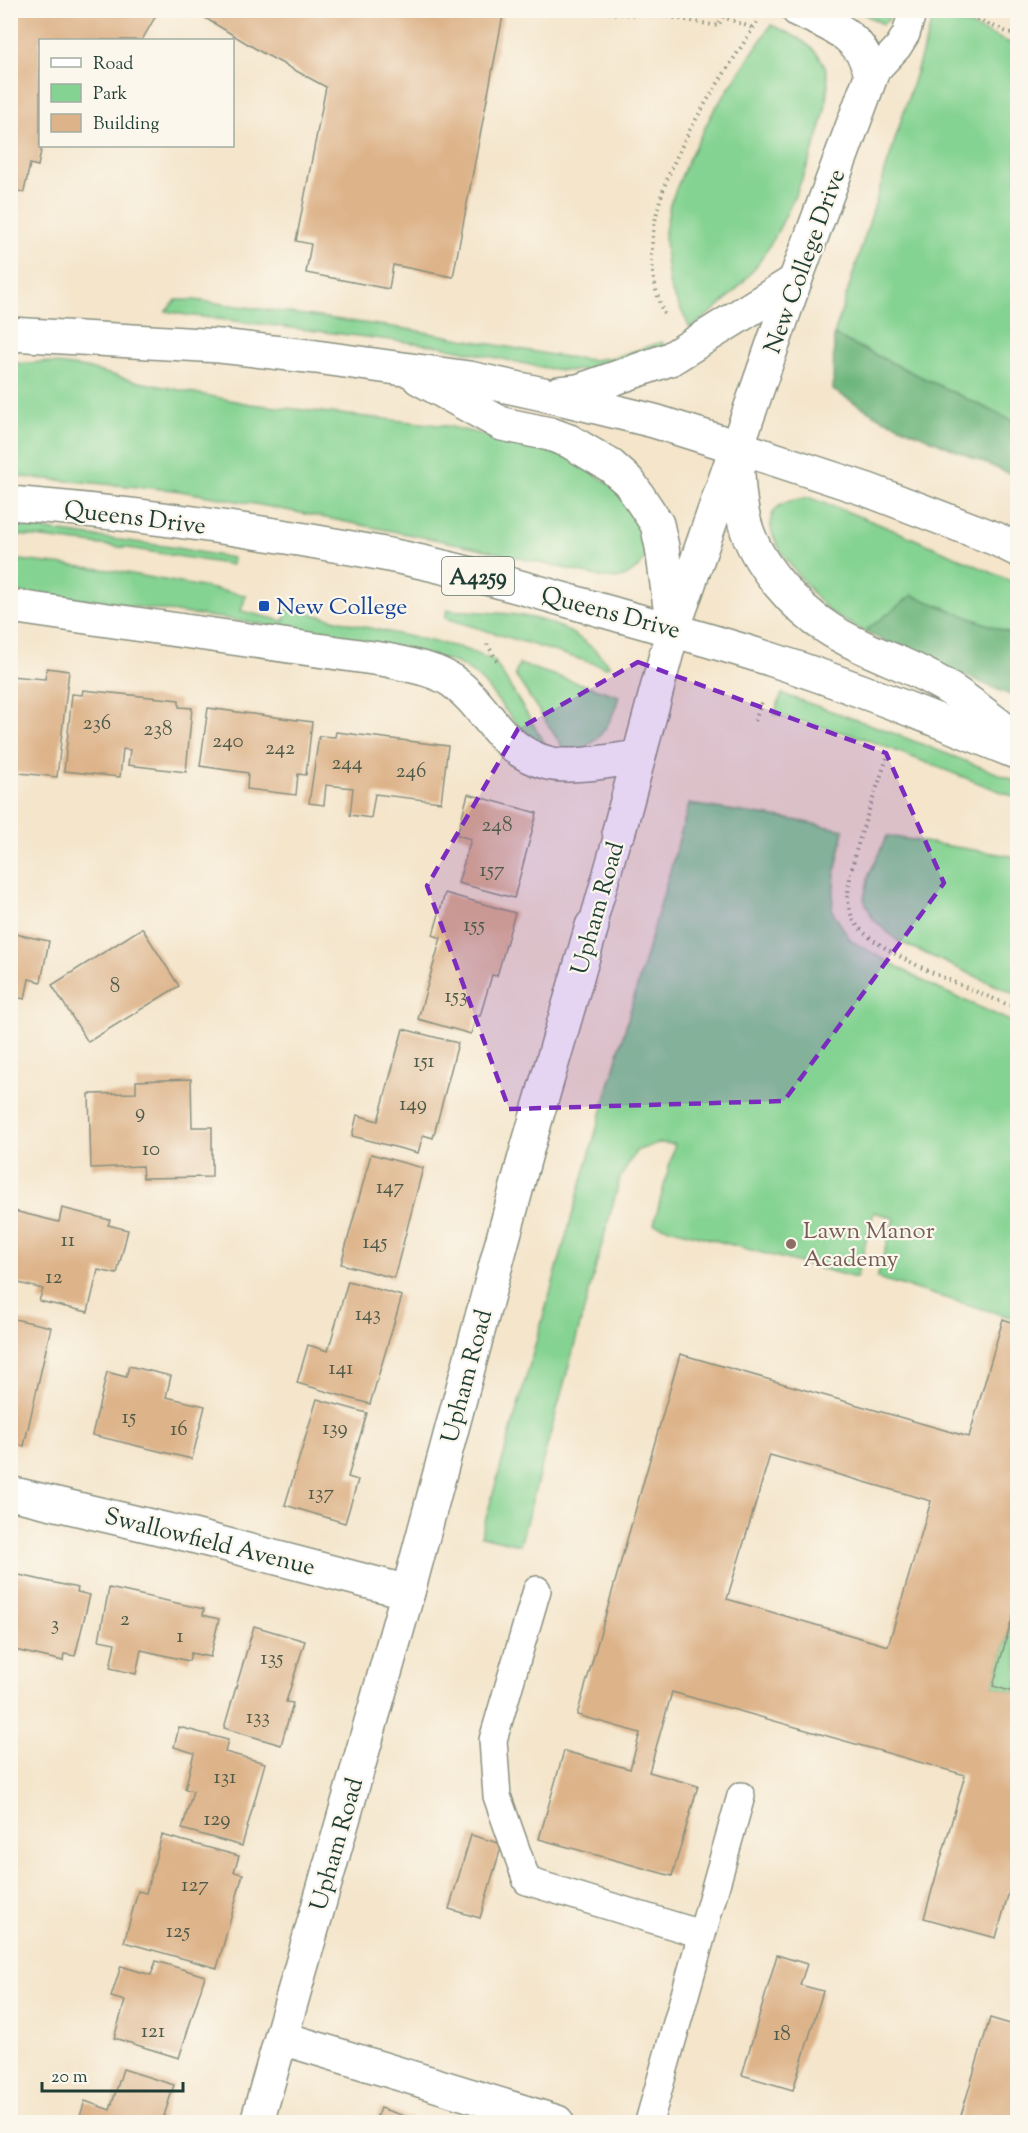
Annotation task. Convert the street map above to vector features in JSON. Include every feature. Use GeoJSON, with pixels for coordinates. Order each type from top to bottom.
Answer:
{"type":"FeatureCollection","features":[{"type":"Feature","properties":{"kind":"main road"},"geometry":{"type":"LineString","coordinates":[[798,10],[846,34],[869,62],[872,76]]}},
{"type":"Feature","properties":{"kind":"main road","name":"New College Drive"},"geometry":{"type":"LineString","coordinates":[[673,629],[795,281],[872,76]]}},
{"type":"Feature","properties":{"kind":"main road"},"geometry":{"type":"LineString","coordinates":[[543,394],[578,392],[659,363],[683,351],[795,281]]}},
{"type":"Feature","properties":{"kind":"main road"},"geometry":{"type":"LineString","coordinates":[[10,334],[220,346],[469,378],[672,426],[868,490],[996,539],[1017,550]]}},
{"type":"Feature","properties":{"kind":"main road"},"geometry":{"type":"LineString","coordinates":[[402,368],[502,424],[550,434],[569,441],[611,465],[629,482],[657,524],[673,629]]}},
{"type":"Feature","properties":{"kind":"main road"},"geometry":{"type":"LineString","coordinates":[[737,447],[739,497],[745,526],[764,562],[791,596],[830,630],[948,687],[1017,740]]}},
{"type":"Feature","properties":{"kind":"main road","name":"Queens Drive"},"geometry":{"type":"LineString","coordinates":[[10,503],[280,536],[386,555],[485,578],[673,629],[776,661],[881,699],[1017,753]]}},
{"type":"Feature","properties":{"kind":"main road"},"geometry":{"type":"LineString","coordinates":[[10,606],[419,668],[451,680],[466,693],[503,738],[517,750],[532,758],[550,764],[579,764],[639,757]]}},
{"type":"Feature","properties":{"kind":"main road","name":"Upham Road"},"geometry":{"type":"LineString","coordinates":[[619,831],[673,629]]}},
{"type":"Feature","properties":{"kind":"main road","name":"Upham Road"},"geometry":{"type":"LineString","coordinates":[[257,2122],[408,1592],[526,1153],[592,926]]}},
{"type":"Feature","properties":{"kind":"main road","name":"Swallowfield Avenue"},"geometry":{"type":"LineString","coordinates":[[10,1493],[189,1534],[408,1592]]}},
{"type":"Feature","properties":{"kind":"main road"},"geometry":{"type":"LineString","coordinates":[[282,2038],[557,2122]]}},
{"type":"Feature","properties":{"kind":"lane","name":"New College Drive"},"geometry":{"type":"LineString","coordinates":[[872,76],[898,47],[906,34],[913,10]]}},
{"type":"Feature","properties":{"kind":"lane","name":"Upham Road"},"geometry":{"type":"LineString","coordinates":[[592,926],[619,831]]}},
{"type":"Feature","properties":{"kind":"lane"},"geometry":{"type":"LineString","coordinates":[[537,1590],[493,1740],[497,1796],[527,1881],[701,1934]]}},
{"type":"Feature","properties":{"kind":"lane"},"geometry":{"type":"LineString","coordinates":[[649,2122],[741,1796]]}},
{"type":"Feature","properties":{"kind":"path"},"geometry":{"type":"LineString","coordinates":[[952,10],[1017,37]]}},
{"type":"Feature","properties":{"kind":"path"},"geometry":{"type":"LineString","coordinates":[[966,14],[980,10]]}},
{"type":"Feature","properties":{"kind":"path"},"geometry":{"type":"LineString","coordinates":[[608,13],[669,17],[718,26],[723,16],[753,28]]}},
{"type":"Feature","properties":{"kind":"path"},"geometry":{"type":"LineString","coordinates":[[683,351],[663,311],[655,287],[652,240],[654,223],[667,182],[689,132],[758,21]]}},
{"type":"Feature","properties":{"kind":"path"},"geometry":{"type":"LineString","coordinates":[[887,758],[854,862],[848,896],[853,920],[871,940],[911,962],[1017,1009]]}},
{"type":"Feature","properties":{"kind":"highlighted area"},"geometry":{"type":"Polygon","coordinates":[[[638,662],[886,753],[944,883],[784,1101],[509,1109],[427,886],[518,729],[638,662]]]}},
{"type":"Feature","properties":{"kind":"green space"},"geometry":{"type":"Polygon","coordinates":[[[858,11],[891,11],[888,20],[883,24],[858,11]]]}},
{"type":"Feature","properties":{"kind":"green space"},"geometry":{"type":"Polygon","coordinates":[[[934,15],[969,25],[1017,46],[1017,423],[834,335],[934,15]]]}},
{"type":"Feature","properties":{"kind":"green space"},"geometry":{"type":"Polygon","coordinates":[[[771,25],[804,42],[822,62],[826,70],[828,89],[824,113],[806,170],[768,249],[742,283],[718,307],[690,328],[670,288],[665,232],[670,204],[688,160],[713,112],[771,25]]]}},
{"type":"Feature","properties":{"kind":"green space"},"geometry":{"type":"Polygon","coordinates":[[[176,300],[194,300],[407,329],[592,360],[616,357],[662,342],[664,346],[594,369],[570,371],[439,346],[166,311],[176,300]]]}},
{"type":"Feature","properties":{"kind":"green space"},"geometry":{"type":"Polygon","coordinates":[[[834,335],[1017,423],[1017,477],[879,417],[833,390],[834,335]]]}},
{"type":"Feature","properties":{"kind":"green space"},"geometry":{"type":"Polygon","coordinates":[[[44,362],[86,368],[139,382],[250,404],[447,426],[527,445],[573,459],[618,490],[644,530],[645,557],[640,566],[626,576],[616,579],[473,547],[174,490],[11,476],[10,364],[44,362]]]}},
{"type":"Feature","properties":{"kind":"green space"},"geometry":{"type":"Polygon","coordinates":[[[810,498],[915,539],[1017,584],[1017,636],[912,595],[864,632],[832,613],[820,602],[784,556],[771,530],[771,518],[777,508],[789,501],[810,498]]]}},
{"type":"Feature","properties":{"kind":"green space"},"geometry":{"type":"Polygon","coordinates":[[[11,525],[233,558],[232,565],[128,548],[11,534],[11,525]]]}},
{"type":"Feature","properties":{"kind":"green space"},"geometry":{"type":"Polygon","coordinates":[[[11,559],[110,570],[246,595],[241,611],[284,621],[288,608],[458,647],[494,660],[545,744],[519,727],[481,680],[456,663],[349,639],[265,624],[11,591],[11,559]]]}},
{"type":"Feature","properties":{"kind":"green space"},"geometry":{"type":"Polygon","coordinates":[[[912,595],[1017,636],[1017,698],[864,632],[912,595]]]}},
{"type":"Feature","properties":{"kind":"green space"},"geometry":{"type":"Polygon","coordinates":[[[447,610],[515,615],[556,625],[592,648],[610,666],[605,667],[445,618],[447,610]]]}},
{"type":"Feature","properties":{"kind":"green space"},"geometry":{"type":"Polygon","coordinates":[[[519,664],[619,696],[614,712],[600,735],[586,746],[564,749],[515,675],[519,664]]]}},
{"type":"Feature","properties":{"kind":"green space"},"geometry":{"type":"Polygon","coordinates":[[[782,694],[880,728],[1009,778],[1017,782],[1017,798],[863,738],[774,714],[782,694]]]}},
{"type":"Feature","properties":{"kind":"green space"},"geometry":{"type":"Polygon","coordinates":[[[689,804],[844,830],[835,873],[832,911],[851,941],[934,987],[1017,1024],[1017,1319],[877,1278],[894,1218],[874,1212],[856,1278],[654,1224],[675,1144],[658,1143],[636,1151],[620,1178],[520,1545],[481,1536],[689,804]]]}},
{"type":"Feature","properties":{"kind":"green space"},"geometry":{"type":"Polygon","coordinates":[[[887,836],[1017,857],[1017,995],[898,941],[873,919],[864,899],[869,875],[887,836]]]}},
{"type":"Feature","properties":{"kind":"green space"},"geometry":{"type":"Polygon","coordinates":[[[1017,1601],[1017,1693],[993,1686],[1017,1601]]]}},
{"type":"Feature","properties":{"kind":"building"},"geometry":{"type":"Polygon","coordinates":[[[10,10],[159,10],[143,39],[39,39],[39,147],[42,147],[38,166],[30,164],[24,192],[10,190],[10,10]]]}},
{"type":"Feature","properties":{"kind":"building"},"geometry":{"type":"Polygon","coordinates":[[[192,10],[504,10],[453,277],[393,265],[389,289],[306,273],[311,244],[296,241],[326,87],[261,52],[192,10]]]}},
{"type":"Feature","properties":{"kind":"building"},"geometry":{"type":"Polygon","coordinates":[[[47,668],[69,671],[57,777],[10,772],[10,676],[45,679],[47,668]]]}},
{"type":"Feature","properties":{"kind":"building"},"geometry":{"type":"Polygon","coordinates":[[[83,690],[179,700],[179,707],[192,708],[186,772],[128,765],[130,750],[123,749],[120,777],[64,771],[72,694],[82,695],[83,690]]]}},
{"type":"Feature","properties":{"kind":"building"},"geometry":{"type":"Polygon","coordinates":[[[208,708],[312,722],[306,775],[298,774],[296,795],[247,789],[248,773],[200,766],[208,708]]]}},
{"type":"Feature","properties":{"kind":"building"},"geometry":{"type":"Polygon","coordinates":[[[336,732],[448,746],[441,802],[375,794],[371,818],[350,815],[353,788],[326,785],[324,805],[309,803],[319,736],[335,737],[336,732]]]}},
{"type":"Feature","properties":{"kind":"building"},"geometry":{"type":"Polygon","coordinates":[[[468,794],[537,813],[514,898],[458,883],[471,839],[457,835],[468,794]]]}},
{"type":"Feature","properties":{"kind":"building"},"geometry":{"type":"Polygon","coordinates":[[[445,893],[515,913],[497,976],[492,975],[480,1016],[476,1016],[471,1034],[418,1019],[441,938],[433,935],[445,893]]]}},
{"type":"Feature","properties":{"kind":"building"},"geometry":{"type":"Polygon","coordinates":[[[142,928],[179,986],[88,1042],[52,985],[142,928]]]}},
{"type":"Feature","properties":{"kind":"building"},"geometry":{"type":"Polygon","coordinates":[[[10,933],[49,941],[41,982],[29,979],[25,999],[10,996],[10,933]]]}},
{"type":"Feature","properties":{"kind":"building"},"geometry":{"type":"Polygon","coordinates":[[[403,1029],[458,1043],[433,1138],[423,1135],[418,1153],[352,1136],[357,1115],[378,1121],[403,1029]]]}},
{"type":"Feature","properties":{"kind":"building"},"geometry":{"type":"Polygon","coordinates":[[[191,1079],[192,1127],[212,1127],[212,1177],[143,1178],[142,1166],[91,1168],[89,1094],[136,1093],[136,1081],[191,1079]]]}},
{"type":"Feature","properties":{"kind":"building"},"geometry":{"type":"Polygon","coordinates":[[[371,1154],[423,1168],[394,1278],[341,1264],[371,1154]]]}},
{"type":"Feature","properties":{"kind":"building"},"geometry":{"type":"Polygon","coordinates":[[[62,1208],[110,1220],[108,1225],[128,1230],[117,1274],[98,1270],[88,1312],[39,1301],[43,1289],[10,1281],[10,1210],[59,1222],[62,1208]]]}},
{"type":"Feature","properties":{"kind":"building"},"geometry":{"type":"Polygon","coordinates":[[[348,1281],[402,1296],[370,1404],[297,1383],[308,1345],[328,1351],[348,1281]]]}},
{"type":"Feature","properties":{"kind":"building"},"geometry":{"type":"Polygon","coordinates":[[[10,1318],[51,1327],[24,1446],[10,1443],[10,1318]]]}},
{"type":"Feature","properties":{"kind":"building"},"geometry":{"type":"Polygon","coordinates":[[[1003,1319],[1017,1324],[1017,1601],[993,1686],[1017,1693],[1017,1863],[996,1938],[924,1918],[965,1775],[672,1692],[649,1772],[698,1786],[672,1876],[539,1839],[564,1751],[630,1769],[640,1733],[577,1715],[680,1354],[969,1437],[1003,1319]],[[770,1455],[727,1599],[888,1646],[931,1501],[770,1455]]]}},
{"type":"Feature","properties":{"kind":"building"},"geometry":{"type":"Polygon","coordinates":[[[129,1366],[171,1376],[166,1397],[205,1406],[192,1459],[92,1435],[107,1372],[126,1377],[129,1366]]]}},
{"type":"Feature","properties":{"kind":"building"},"geometry":{"type":"Polygon","coordinates":[[[317,1399],[367,1413],[348,1477],[358,1480],[345,1523],[285,1505],[317,1399]]]}},
{"type":"Feature","properties":{"kind":"building"},"geometry":{"type":"Polygon","coordinates":[[[10,1573],[78,1588],[77,1592],[90,1595],[75,1656],[64,1654],[63,1661],[10,1649],[10,1573]]]}},
{"type":"Feature","properties":{"kind":"building"},"geometry":{"type":"Polygon","coordinates":[[[109,1588],[204,1609],[203,1615],[219,1619],[210,1657],[191,1653],[189,1661],[141,1650],[136,1674],[110,1668],[115,1643],[99,1640],[109,1588]]]}},
{"type":"Feature","properties":{"kind":"building"},"geometry":{"type":"Polygon","coordinates":[[[254,1626],[305,1641],[286,1702],[293,1703],[281,1745],[224,1728],[254,1626]]]}},
{"type":"Feature","properties":{"kind":"building"},"geometry":{"type":"Polygon","coordinates":[[[179,1727],[228,1740],[225,1752],[265,1763],[242,1846],[182,1829],[193,1791],[185,1789],[194,1753],[174,1747],[179,1727]]]}},
{"type":"Feature","properties":{"kind":"building"},"geometry":{"type":"Polygon","coordinates":[[[162,1835],[239,1856],[234,1872],[243,1874],[217,1968],[124,1942],[138,1891],[146,1893],[162,1835]]]}},
{"type":"Feature","properties":{"kind":"building"},"geometry":{"type":"Polygon","coordinates":[[[471,1835],[502,1844],[480,1918],[449,1909],[471,1835]]]}},
{"type":"Feature","properties":{"kind":"building"},"geometry":{"type":"Polygon","coordinates":[[[777,1955],[807,1964],[800,1985],[823,1991],[793,2090],[742,2075],[777,1955]]]}},
{"type":"Feature","properties":{"kind":"building"},"geometry":{"type":"Polygon","coordinates":[[[156,1961],[205,1976],[179,2058],[114,2038],[125,2001],[111,1997],[121,1966],[151,1975],[156,1961]]]}},
{"type":"Feature","properties":{"kind":"building"},"geometry":{"type":"Polygon","coordinates":[[[990,2018],[1017,2026],[1017,2122],[959,2122],[990,2018]]]}},
{"type":"Feature","properties":{"kind":"building"},"geometry":{"type":"Polygon","coordinates":[[[123,2069],[174,2085],[162,2122],[78,2122],[85,2101],[110,2110],[123,2069]]]}},
{"type":"Feature","properties":{"kind":"building"},"geometry":{"type":"Polygon","coordinates":[[[380,2108],[423,2122],[375,2122],[380,2108]]]}},
{"type":"Feature","properties":{"kind":"place","name":"New College"},"geometry":{"type":"Point","coordinates":[264,606]}},
{"type":"Feature","properties":{"kind":"place","name":"Lawn Manor Academy"},"geometry":{"type":"Point","coordinates":[791,1244]}}]}
